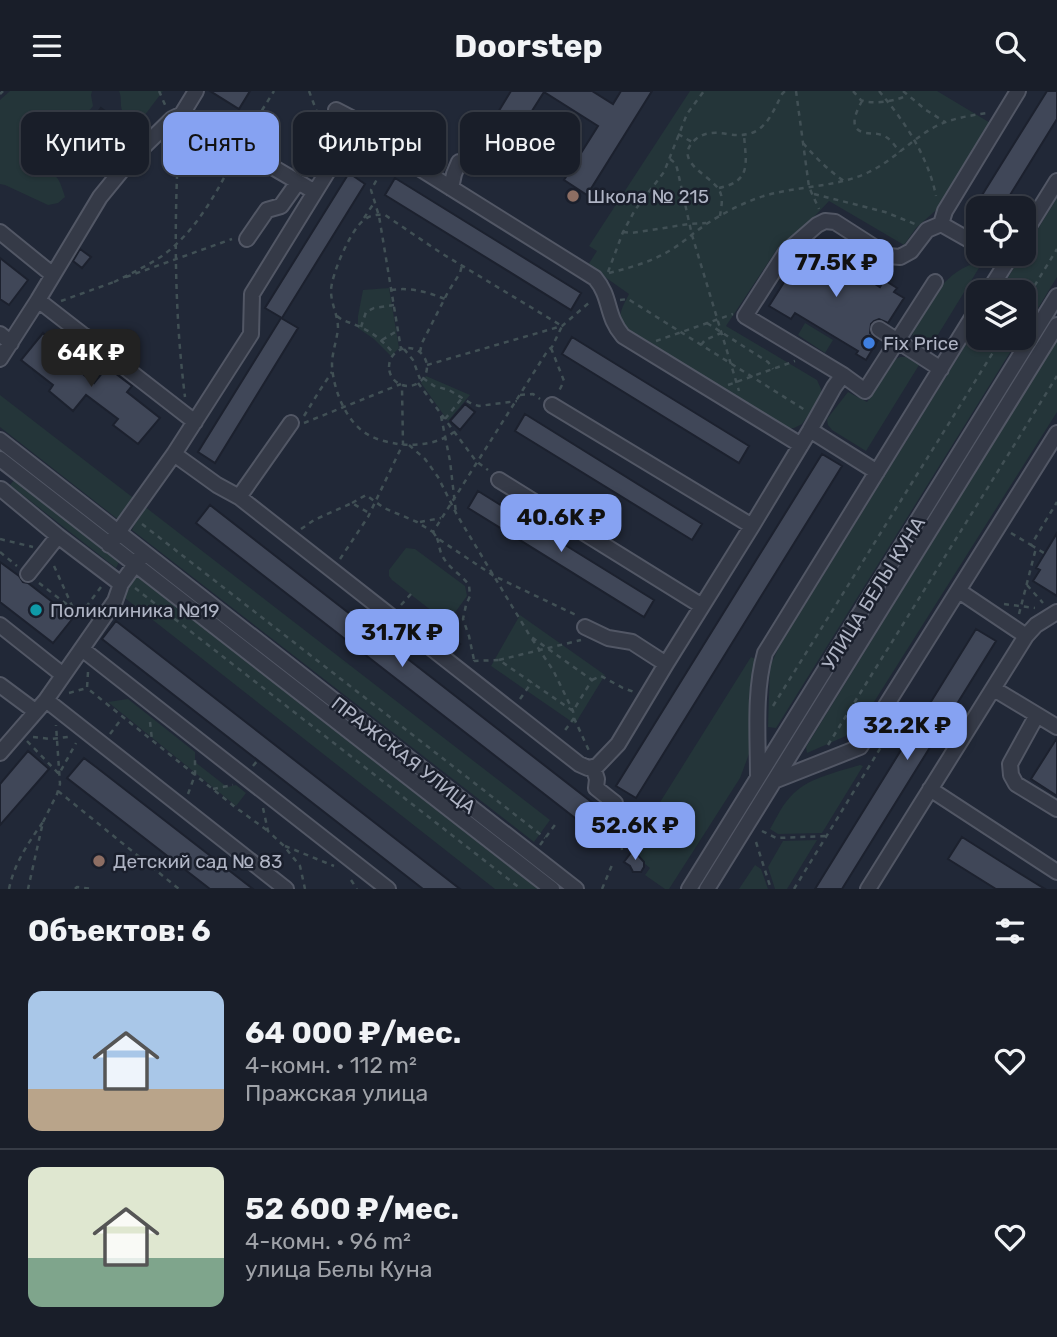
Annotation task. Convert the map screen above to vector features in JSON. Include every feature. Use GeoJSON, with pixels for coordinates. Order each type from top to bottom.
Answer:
{"type":"FeatureCollection","features":[{"type":"Feature","properties":{"kind":"street"},"geometry":{"type":"LineString","coordinates":[[185,112],[196,91]]}},
{"type":"Feature","properties":{"kind":"street"},"geometry":{"type":"LineString","coordinates":[[935,282],[865,391],[745,316],[786,252],[825,221],[835,222],[888,255],[900,257],[911,251],[927,230],[941,224],[945,211],[1018,91]]}},
{"type":"Feature","properties":{"kind":"street"},"geometry":{"type":"LineString","coordinates":[[336,110],[340,112]]}},
{"type":"Feature","properties":{"kind":"street"},"geometry":{"type":"LineString","coordinates":[[0,359],[6,338],[45,302],[54,275],[100,197],[131,159],[163,128]]}},
{"type":"Feature","properties":{"kind":"street"},"geometry":{"type":"LineString","coordinates":[[452,188],[459,162]]}},
{"type":"Feature","properties":{"kind":"street"},"geometry":{"type":"LineString","coordinates":[[279,172],[315,192]]}},
{"type":"Feature","properties":{"kind":"street"},"geometry":{"type":"LineString","coordinates":[[109,545],[174,454],[251,334],[252,294],[325,175]]}},
{"type":"Feature","properties":{"kind":"street"},"geometry":{"type":"LineString","coordinates":[[431,175],[595,278],[603,286],[603,298],[614,326],[623,336],[801,445]]}},
{"type":"Feature","properties":{"kind":"street"},"geometry":{"type":"LineString","coordinates":[[1036,215],[1057,181]]}},
{"type":"Feature","properties":{"kind":"street"},"geometry":{"type":"LineString","coordinates":[[247,239],[267,210],[281,206],[298,182]]}},
{"type":"Feature","properties":{"kind":"street"},"geometry":{"type":"LineString","coordinates":[[941,224],[966,238]]}},
{"type":"Feature","properties":{"kind":"street"},"geometry":{"type":"LineString","coordinates":[[0,232],[54,275]]}},
{"type":"Feature","properties":{"kind":"street","name":"УЛИЦА БЕЛЫ КУНА"},"geometry":{"type":"LineString","coordinates":[[689,889],[1057,296]]}},
{"type":"Feature","properties":{"kind":"street"},"geometry":{"type":"LineString","coordinates":[[45,302],[195,422]]}},
{"type":"Feature","properties":{"kind":"street","name":"УЛИЦА БЕЛЫ КУНА"},"geometry":{"type":"LineString","coordinates":[[707,889],[1057,325]]}},
{"type":"Feature","properties":{"kind":"street"},"geometry":{"type":"LineString","coordinates":[[758,778],[758,687],[765,653],[966,328]]}},
{"type":"Feature","properties":{"kind":"street"},"geometry":{"type":"LineString","coordinates":[[879,329],[941,369]]}},
{"type":"Feature","properties":{"kind":"street"},"geometry":{"type":"LineString","coordinates":[[71,356],[85,336]]}},
{"type":"Feature","properties":{"kind":"street"},"geometry":{"type":"LineString","coordinates":[[174,454],[217,485],[239,497],[579,764],[588,768],[597,766],[618,744],[843,375]]}},
{"type":"Feature","properties":{"kind":"street"},"geometry":{"type":"LineString","coordinates":[[547,402],[752,526]]}},
{"type":"Feature","properties":{"kind":"street"},"geometry":{"type":"LineString","coordinates":[[239,497],[291,423]]}},
{"type":"Feature","properties":{"kind":"street"},"geometry":{"type":"LineString","coordinates":[[810,430],[877,471]]}},
{"type":"Feature","properties":{"kind":"street"},"geometry":{"type":"LineString","coordinates":[[774,781],[860,747],[1057,433]]}},
{"type":"Feature","properties":{"kind":"street","name":"ПРАЖСКАЯ УЛИЦА"},"geometry":{"type":"LineString","coordinates":[[0,440],[19,465],[109,545],[552,889]]}},
{"type":"Feature","properties":{"kind":"street","name":"ПРАЖСКАЯ УЛИЦА"},"geometry":{"type":"LineString","coordinates":[[0,459],[19,465],[119,533],[576,889]]}},
{"type":"Feature","properties":{"kind":"street"},"geometry":{"type":"LineString","coordinates":[[19,465],[0,489],[120,581]]}},
{"type":"Feature","properties":{"kind":"street"},"geometry":{"type":"LineString","coordinates":[[499,480],[702,605]]}},
{"type":"Feature","properties":{"kind":"street"},"geometry":{"type":"LineString","coordinates":[[28,574],[58,536]]}},
{"type":"Feature","properties":{"kind":"street"},"geometry":{"type":"LineString","coordinates":[[0,753],[46,706],[63,675],[85,652],[97,627],[115,601],[120,581],[144,552]]}},
{"type":"Feature","properties":{"kind":"street"},"geometry":{"type":"LineString","coordinates":[[959,591],[1023,634]]}},
{"type":"Feature","properties":{"kind":"street"},"geometry":{"type":"LineString","coordinates":[[868,889],[994,689],[1023,634],[1054,611]]}},
{"type":"Feature","properties":{"kind":"street"},"geometry":{"type":"LineString","coordinates":[[0,625],[63,675]]}},
{"type":"Feature","properties":{"kind":"street"},"geometry":{"type":"LineString","coordinates":[[589,629],[606,643],[632,642],[666,664]]}},
{"type":"Feature","properties":{"kind":"street"},"geometry":{"type":"LineString","coordinates":[[85,652],[388,889]]}},
{"type":"Feature","properties":{"kind":"street"},"geometry":{"type":"LineString","coordinates":[[0,685],[46,706],[102,744],[286,889]]}},
{"type":"Feature","properties":{"kind":"street"},"geometry":{"type":"LineString","coordinates":[[994,689],[1057,727]]}},
{"type":"Feature","properties":{"kind":"street"},"geometry":{"type":"LineString","coordinates":[[1037,715],[1010,764],[1011,775],[1016,784],[1057,809]]}},
{"type":"Feature","properties":{"kind":"street"},"geometry":{"type":"LineString","coordinates":[[593,767],[597,779],[596,788],[615,803]]}},
{"type":"Feature","properties":{"kind":"street"},"geometry":{"type":"LineString","coordinates":[[930,789],[1057,872]]}},
{"type":"Feature","properties":{"kind":"path"},"geometry":{"type":"LineString","coordinates":[[159,91],[166,107]]}},
{"type":"Feature","properties":{"kind":"path"},"geometry":{"type":"LineString","coordinates":[[261,112],[274,91]]}},
{"type":"Feature","properties":{"kind":"path"},"geometry":{"type":"LineString","coordinates":[[309,91],[319,112]]}},
{"type":"Feature","properties":{"kind":"path"},"geometry":{"type":"LineString","coordinates":[[704,91],[687,114],[664,171],[635,210],[623,232],[608,274],[668,252],[708,223],[755,199],[786,190],[844,181],[869,172],[946,122],[969,115],[1007,110]]}},
{"type":"Feature","properties":{"kind":"path"},"geometry":{"type":"LineString","coordinates":[[720,216],[722,196],[719,188],[691,164],[688,153],[692,142],[701,135],[714,133],[735,136],[754,133],[772,117],[785,91]]}},
{"type":"Feature","properties":{"kind":"path"},"geometry":{"type":"LineString","coordinates":[[796,91],[809,187],[825,221]]}},
{"type":"Feature","properties":{"kind":"path"},"geometry":{"type":"LineString","coordinates":[[853,91],[862,101],[871,102],[898,100],[906,95]]}},
{"type":"Feature","properties":{"kind":"path"},"geometry":{"type":"LineString","coordinates":[[879,91],[915,141],[929,169],[937,200]]}},
{"type":"Feature","properties":{"kind":"path"},"geometry":{"type":"LineString","coordinates":[[903,91],[946,122]]}},
{"type":"Feature","properties":{"kind":"path"},"geometry":{"type":"LineString","coordinates":[[862,101],[854,120],[857,128],[864,133],[883,135],[891,140],[900,152]]}},
{"type":"Feature","properties":{"kind":"path"},"geometry":{"type":"LineString","coordinates":[[678,134],[692,142]]}},
{"type":"Feature","properties":{"kind":"path"},"geometry":{"type":"LineString","coordinates":[[719,188],[732,185],[742,177],[746,165],[744,135]]}},
{"type":"Feature","properties":{"kind":"path"},"geometry":{"type":"LineString","coordinates":[[803,142],[816,159],[844,181]]}},
{"type":"Feature","properties":{"kind":"path"},"geometry":{"type":"LineString","coordinates":[[670,159],[677,168],[692,235],[745,411]]}},
{"type":"Feature","properties":{"kind":"path"},"geometry":{"type":"LineString","coordinates":[[179,175],[176,258],[179,338],[186,399]]}},
{"type":"Feature","properties":{"kind":"path"},"geometry":{"type":"LineString","coordinates":[[149,266],[194,224],[225,175]]}},
{"type":"Feature","properties":{"kind":"path"},"geometry":{"type":"LineString","coordinates":[[379,175],[372,190],[379,215],[402,348],[413,360],[421,382],[444,419],[478,463],[487,470]]}},
{"type":"Feature","properties":{"kind":"path"},"geometry":{"type":"LineString","coordinates":[[812,194],[885,212],[927,230]]}},
{"type":"Feature","properties":{"kind":"path"},"geometry":{"type":"LineString","coordinates":[[375,201],[333,273],[331,290],[338,328],[332,371],[336,389],[353,421],[365,433],[379,439],[409,445],[437,442],[454,432]]}},
{"type":"Feature","properties":{"kind":"path"},"geometry":{"type":"LineString","coordinates":[[363,221],[385,215],[562,325]]}},
{"type":"Feature","properties":{"kind":"path"},"geometry":{"type":"LineString","coordinates":[[623,232],[708,223]]}},
{"type":"Feature","properties":{"kind":"path"},"geometry":{"type":"LineString","coordinates":[[45,302],[114,282],[149,266],[231,239]]}},
{"type":"Feature","properties":{"kind":"path"},"geometry":{"type":"LineString","coordinates":[[1036,283],[1057,249]]}},
{"type":"Feature","properties":{"kind":"path"},"geometry":{"type":"LineString","coordinates":[[419,352],[462,265]]}},
{"type":"Feature","properties":{"kind":"path"},"geometry":{"type":"LineString","coordinates":[[391,290],[408,288],[445,299]]}},
{"type":"Feature","properties":{"kind":"path"},"geometry":{"type":"LineString","coordinates":[[427,365],[562,325],[603,298],[628,299],[817,417]]}},
{"type":"Feature","properties":{"kind":"path"},"geometry":{"type":"LineString","coordinates":[[361,327],[366,312],[394,305]]}},
{"type":"Feature","properties":{"kind":"path"},"geometry":{"type":"LineString","coordinates":[[336,314],[342,320],[361,327],[382,340],[394,354]]}},
{"type":"Feature","properties":{"kind":"path"},"geometry":{"type":"LineString","coordinates":[[640,347],[732,314],[745,316]]}},
{"type":"Feature","properties":{"kind":"path"},"geometry":{"type":"LineString","coordinates":[[707,323],[768,362],[773,369]]}},
{"type":"Feature","properties":{"kind":"path"},"geometry":{"type":"LineString","coordinates":[[433,532],[551,348],[562,325]]}},
{"type":"Feature","properties":{"kind":"path"},"geometry":{"type":"LineString","coordinates":[[382,340],[398,330]]}},
{"type":"Feature","properties":{"kind":"path"},"geometry":{"type":"LineString","coordinates":[[701,345],[705,340],[721,333]]}},
{"type":"Feature","properties":{"kind":"path"},"geometry":{"type":"LineString","coordinates":[[421,382],[427,371],[424,356],[411,348],[402,348],[394,354],[390,369],[393,378],[402,384],[409,386],[421,382],[449,390],[479,406],[517,401]]}},
{"type":"Feature","properties":{"kind":"path"},"geometry":{"type":"LineString","coordinates":[[520,395],[533,394],[547,402],[564,381],[551,348]]}},
{"type":"Feature","properties":{"kind":"path"},"geometry":{"type":"LineString","coordinates":[[769,713],[995,350]]}},
{"type":"Feature","properties":{"kind":"path"},"geometry":{"type":"LineString","coordinates":[[712,391],[811,356]]}},
{"type":"Feature","properties":{"kind":"path"},"geometry":{"type":"LineString","coordinates":[[332,371],[299,425],[402,384]]}},
{"type":"Feature","properties":{"kind":"path"},"geometry":{"type":"LineString","coordinates":[[825,749],[1057,376]]}},
{"type":"Feature","properties":{"kind":"path"},"geometry":{"type":"LineString","coordinates":[[331,570],[370,513],[403,444],[402,384]]}},
{"type":"Feature","properties":{"kind":"path"},"geometry":{"type":"LineString","coordinates":[[444,419],[463,397]]}},
{"type":"Feature","properties":{"kind":"path"},"geometry":{"type":"LineString","coordinates":[[440,412],[457,515]]}},
{"type":"Feature","properties":{"kind":"path"},"geometry":{"type":"LineString","coordinates":[[409,445],[425,459],[438,477],[451,505],[553,670],[589,748],[593,767]]}},
{"type":"Feature","properties":{"kind":"path"},"geometry":{"type":"LineString","coordinates":[[292,539],[302,527],[366,495],[384,508],[433,532],[445,560],[469,585],[470,596],[463,619],[474,660],[464,673]]}},
{"type":"Feature","properties":{"kind":"path"},"geometry":{"type":"LineString","coordinates":[[1031,545],[1057,502]]}},
{"type":"Feature","properties":{"kind":"path"},"geometry":{"type":"LineString","coordinates":[[352,503],[370,513]]}},
{"type":"Feature","properties":{"kind":"path"},"geometry":{"type":"LineString","coordinates":[[131,515],[545,838]]}},
{"type":"Feature","properties":{"kind":"path"},"geometry":{"type":"LineString","coordinates":[[417,522],[443,516]]}},
{"type":"Feature","properties":{"kind":"path"},"geometry":{"type":"LineString","coordinates":[[1011,533],[1044,553]]}},
{"type":"Feature","properties":{"kind":"path"},"geometry":{"type":"LineString","coordinates":[[437,538],[494,576],[585,619],[589,629],[578,642],[499,660],[474,660]]}},
{"type":"Feature","properties":{"kind":"path"},"geometry":{"type":"LineString","coordinates":[[1023,634],[1020,606],[1036,548]]}},
{"type":"Feature","properties":{"kind":"path"},"geometry":{"type":"LineString","coordinates":[[0,552],[97,627]]}},
{"type":"Feature","properties":{"kind":"path"},"geometry":{"type":"LineString","coordinates":[[80,615],[120,581],[521,889]]}},
{"type":"Feature","properties":{"kind":"path"},"geometry":{"type":"LineString","coordinates":[[1027,585],[1054,611]]}},
{"type":"Feature","properties":{"kind":"path"},"geometry":{"type":"LineString","coordinates":[[980,605],[993,602],[1054,611]]}},
{"type":"Feature","properties":{"kind":"path"},"geometry":{"type":"LineString","coordinates":[[530,636],[592,680]]}},
{"type":"Feature","properties":{"kind":"path"},"geometry":{"type":"LineString","coordinates":[[85,652],[87,688],[268,831],[300,866],[305,889]]}},
{"type":"Feature","properties":{"kind":"path"},"geometry":{"type":"LineString","coordinates":[[499,660],[573,711]]}},
{"type":"Feature","properties":{"kind":"path"},"geometry":{"type":"LineString","coordinates":[[573,711],[592,680],[601,676],[645,699]]}},
{"type":"Feature","properties":{"kind":"path"},"geometry":{"type":"LineString","coordinates":[[512,711],[531,682]]}},
{"type":"Feature","properties":{"kind":"path"},"geometry":{"type":"LineString","coordinates":[[9,889],[26,846],[43,823],[60,784],[56,738],[46,706]]}},
{"type":"Feature","properties":{"kind":"path"},"geometry":{"type":"LineString","coordinates":[[102,744],[123,717]]}},
{"type":"Feature","properties":{"kind":"path"},"geometry":{"type":"LineString","coordinates":[[555,745],[574,718]]}},
{"type":"Feature","properties":{"kind":"path"},"geometry":{"type":"LineString","coordinates":[[59,773],[23,736],[56,738],[80,731]]}},
{"type":"Feature","properties":{"kind":"path"},"geometry":{"type":"LineString","coordinates":[[59,773],[80,731]]}},
{"type":"Feature","properties":{"kind":"path"},"geometry":{"type":"LineString","coordinates":[[183,807],[195,775],[195,738]]}},
{"type":"Feature","properties":{"kind":"path"},"geometry":{"type":"LineString","coordinates":[[794,889],[881,747]]}},
{"type":"Feature","properties":{"kind":"path"},"geometry":{"type":"LineString","coordinates":[[213,789],[236,785],[244,776]]}},
{"type":"Feature","properties":{"kind":"path"},"geometry":{"type":"LineString","coordinates":[[259,788],[268,831]]}},
{"type":"Feature","properties":{"kind":"path"},"geometry":{"type":"LineString","coordinates":[[58,791],[179,889]]}},
{"type":"Feature","properties":{"kind":"path"},"geometry":{"type":"LineString","coordinates":[[615,803],[622,850]]}},
{"type":"Feature","properties":{"kind":"path"},"geometry":{"type":"LineString","coordinates":[[540,845],[557,822]]}},
{"type":"Feature","properties":{"kind":"path"},"geometry":{"type":"LineString","coordinates":[[28,889],[43,823]]}},
{"type":"Feature","properties":{"kind":"path"},"geometry":{"type":"LineString","coordinates":[[762,831],[776,838],[827,836]]}},
{"type":"Feature","properties":{"kind":"path"},"geometry":{"type":"LineString","coordinates":[[755,842],[771,889]]}},
{"type":"Feature","properties":{"kind":"path"},"geometry":{"type":"LineString","coordinates":[[284,846],[334,866]]}},
{"type":"Feature","properties":{"kind":"path"},"geometry":{"type":"LineString","coordinates":[[602,889],[612,865]]}},
{"type":"Feature","properties":{"kind":"path"},"geometry":{"type":"LineString","coordinates":[[75,889],[93,889]]}},
{"type":"Feature","properties":{"kind":"shaded area"},"geometry":{"type":"Polygon","coordinates":[[[10,91],[92,91],[93,106],[88,112],[21,112],[21,175],[55,175],[65,197],[58,203],[48,205],[0,184],[0,100],[10,91]]]}},
{"type":"Feature","properties":{"kind":"shaded area"},"geometry":{"type":"Polygon","coordinates":[[[119,91],[163,91],[147,112],[123,112],[119,91]]]}},
{"type":"Feature","properties":{"kind":"shaded area"},"geometry":{"type":"Polygon","coordinates":[[[690,91],[937,91],[992,124],[943,204],[916,228],[904,245],[829,201],[779,246],[726,326],[817,380],[821,397],[802,424],[794,428],[785,428],[621,327],[621,314],[629,294],[588,265],[597,251],[589,246],[690,91]]]}},
{"type":"Feature","properties":{"kind":"shaded area"},"geometry":{"type":"Polygon","coordinates":[[[1057,198],[1057,277],[1036,311],[1036,280],[1006,280],[1015,266],[1036,266],[1036,232],[1057,198]]]}},
{"type":"Feature","properties":{"kind":"shaded area"},"geometry":{"type":"Polygon","coordinates":[[[968,266],[980,266],[972,280],[966,280],[966,289],[928,351],[915,340],[913,330],[940,288],[968,266]]]}},
{"type":"Feature","properties":{"kind":"shaded area"},"geometry":{"type":"Polygon","coordinates":[[[389,288],[399,348],[391,356],[358,328],[363,290],[389,288]]]}},
{"type":"Feature","properties":{"kind":"shaded area"},"geometry":{"type":"Polygon","coordinates":[[[805,323],[833,340],[825,353],[798,335],[805,323]]]}},
{"type":"Feature","properties":{"kind":"shaded area"},"geometry":{"type":"Polygon","coordinates":[[[1057,340],[1057,412],[855,732],[807,753],[806,747],[1057,340]]]}},
{"type":"Feature","properties":{"kind":"shaded area"},"geometry":{"type":"Polygon","coordinates":[[[966,344],[966,350],[1012,350],[776,728],[768,727],[770,666],[779,647],[966,344]]]}},
{"type":"Feature","properties":{"kind":"shaded area"},"geometry":{"type":"Polygon","coordinates":[[[900,357],[906,357],[919,365],[866,451],[832,430],[827,419],[848,392],[867,402],[900,357]]]}},
{"type":"Feature","properties":{"kind":"shaded area"},"geometry":{"type":"Polygon","coordinates":[[[426,376],[470,395],[448,421],[421,383],[426,376]]]}},
{"type":"Feature","properties":{"kind":"shaded area"},"geometry":{"type":"Polygon","coordinates":[[[0,395],[136,500],[120,521],[0,427],[0,395]]]}},
{"type":"Feature","properties":{"kind":"shaded area"},"geometry":{"type":"Polygon","coordinates":[[[15,479],[120,560],[116,568],[10,485],[15,479]]]}},
{"type":"Feature","properties":{"kind":"shaded area"},"geometry":{"type":"Polygon","coordinates":[[[144,506],[550,820],[534,842],[132,530],[144,506]]]}},
{"type":"Feature","properties":{"kind":"shaded area"},"geometry":{"type":"Polygon","coordinates":[[[406,548],[415,549],[465,586],[467,596],[451,618],[441,618],[389,576],[389,570],[406,548]]]}},
{"type":"Feature","properties":{"kind":"shaded area"},"geometry":{"type":"Polygon","coordinates":[[[137,573],[542,889],[495,889],[121,595],[137,573]]]}},
{"type":"Feature","properties":{"kind":"shaded area"},"geometry":{"type":"Polygon","coordinates":[[[520,615],[605,675],[575,724],[491,666],[520,615]]]}},
{"type":"Feature","properties":{"kind":"shaded area"},"geometry":{"type":"Polygon","coordinates":[[[751,657],[757,660],[749,754],[740,778],[669,889],[665,889],[645,875],[650,868],[640,860],[632,847],[751,657]]]}},
{"type":"Feature","properties":{"kind":"shaded area"},"geometry":{"type":"Polygon","coordinates":[[[128,699],[195,752],[195,762],[227,787],[236,785],[246,793],[236,806],[108,702],[128,699]]]}},
{"type":"Feature","properties":{"kind":"shaded area"},"geometry":{"type":"Polygon","coordinates":[[[863,766],[822,833],[778,834],[770,829],[780,810],[801,787],[863,766]]]}},
{"type":"Feature","properties":{"kind":"shaded area"},"geometry":{"type":"Polygon","coordinates":[[[817,840],[787,889],[775,889],[768,867],[783,841],[817,840]]]}},
{"type":"Feature","properties":{"kind":"shaded area"},"geometry":{"type":"Polygon","coordinates":[[[755,865],[761,869],[768,889],[739,889],[755,865]]]}},
{"type":"Feature","properties":{"kind":"building"},"geometry":{"type":"Polygon","coordinates":[[[210,91],[250,91],[239,109],[210,91]]]}},
{"type":"Feature","properties":{"kind":"building"},"geometry":{"type":"Polygon","coordinates":[[[511,91],[592,91],[613,104],[621,91],[652,91],[587,195],[564,180],[567,175],[580,175],[580,155],[598,126],[580,115],[580,112],[544,92],[531,112],[498,112],[511,91]]]}},
{"type":"Feature","properties":{"kind":"building"},"geometry":{"type":"Polygon","coordinates":[[[1047,91],[1057,91],[1057,119],[1009,196],[981,196],[1047,91]]]}},
{"type":"Feature","properties":{"kind":"building"},"geometry":{"type":"Polygon","coordinates":[[[348,175],[365,184],[282,318],[265,308],[348,175]]]}},
{"type":"Feature","properties":{"kind":"building"},"geometry":{"type":"Polygon","coordinates":[[[395,178],[581,293],[571,310],[385,195],[395,178]]]}},
{"type":"Feature","properties":{"kind":"building"},"geometry":{"type":"Polygon","coordinates":[[[816,238],[825,244],[821,250],[880,287],[884,280],[897,288],[894,292],[904,298],[888,323],[879,319],[871,324],[870,333],[878,340],[866,360],[856,354],[858,351],[795,313],[791,319],[769,306],[805,249],[816,238]]]}},
{"type":"Feature","properties":{"kind":"building"},"geometry":{"type":"Polygon","coordinates":[[[80,249],[91,257],[82,268],[73,261],[80,249]]]}},
{"type":"Feature","properties":{"kind":"building"},"geometry":{"type":"Polygon","coordinates":[[[0,258],[28,280],[9,305],[0,299],[0,258]]]}},
{"type":"Feature","properties":{"kind":"building"},"geometry":{"type":"Polygon","coordinates":[[[281,318],[298,328],[215,463],[198,452],[281,318]]]}},
{"type":"Feature","properties":{"kind":"building"},"geometry":{"type":"Polygon","coordinates":[[[43,333],[64,350],[61,356],[65,363],[72,365],[94,383],[107,367],[132,386],[127,392],[160,418],[138,444],[113,425],[118,419],[86,395],[73,411],[49,391],[53,385],[21,360],[43,333]]]}},
{"type":"Feature","properties":{"kind":"building"},"geometry":{"type":"Polygon","coordinates":[[[572,337],[749,446],[739,463],[562,354],[572,337]]]}},
{"type":"Feature","properties":{"kind":"building"},"geometry":{"type":"Polygon","coordinates":[[[465,404],[475,412],[460,430],[450,421],[465,404]]]}},
{"type":"Feature","properties":{"kind":"building"},"geometry":{"type":"Polygon","coordinates":[[[525,414],[702,524],[692,540],[515,431],[525,414]]]}},
{"type":"Feature","properties":{"kind":"building"},"geometry":{"type":"Polygon","coordinates":[[[822,454],[842,466],[636,798],[616,786],[822,454]]]}},
{"type":"Feature","properties":{"kind":"building"},"geometry":{"type":"Polygon","coordinates":[[[478,491],[654,600],[644,617],[468,508],[478,491]]]}},
{"type":"Feature","properties":{"kind":"building"},"geometry":{"type":"Polygon","coordinates":[[[210,505],[607,814],[593,832],[196,523],[210,505]]]}},
{"type":"Feature","properties":{"kind":"building"},"geometry":{"type":"Polygon","coordinates":[[[1057,533],[1057,596],[1033,581],[1040,570],[1036,568],[1057,533]]]}},
{"type":"Feature","properties":{"kind":"building","name":"Поликлиника №19"},"geometry":{"type":"Polygon","coordinates":[[[0,562],[73,618],[53,643],[0,602],[0,562]]]}},
{"type":"Feature","properties":{"kind":"building"},"geometry":{"type":"Polygon","coordinates":[[[116,621],[460,889],[423,889],[102,639],[116,621]]]}},
{"type":"Feature","properties":{"kind":"building"},"geometry":{"type":"Polygon","coordinates":[[[976,629],[996,641],[842,889],[815,889],[976,629]]]}},
{"type":"Feature","properties":{"kind":"building"},"geometry":{"type":"Polygon","coordinates":[[[449,635],[460,644],[452,652],[441,643],[449,635]]]}},
{"type":"Feature","properties":{"kind":"building"},"geometry":{"type":"Polygon","coordinates":[[[1057,738],[1057,796],[1031,779],[1057,738]]]}},
{"type":"Feature","properties":{"kind":"building"},"geometry":{"type":"Polygon","coordinates":[[[28,751],[49,769],[0,825],[0,784],[28,751]]]}},
{"type":"Feature","properties":{"kind":"building"},"geometry":{"type":"Polygon","coordinates":[[[84,758],[253,889],[210,889],[67,778],[84,758]]]}},
{"type":"Feature","properties":{"kind":"building"},"geometry":{"type":"Polygon","coordinates":[[[962,837],[1045,889],[996,889],[948,859],[962,837]]]}},
{"type":"Feature","properties":{"kind":"building"},"geometry":{"type":"Polygon","coordinates":[[[633,850],[644,862],[641,872],[633,872],[624,862],[633,850]]]}},
{"type":"Feature","properties":{"kind":"place","name":"Школа № 215"},"geometry":{"type":"Point","coordinates":[573,196]}},
{"type":"Feature","properties":{"kind":"place","name":"Fix Price"},"geometry":{"type":"Point","coordinates":[869,343]}},
{"type":"Feature","properties":{"kind":"place","name":"Поликлиника №19"},"geometry":{"type":"Point","coordinates":[36,610]}},
{"type":"Feature","properties":{"kind":"place","name":"Детский сад № 83"},"geometry":{"type":"Point","coordinates":[99,861]}}]}
